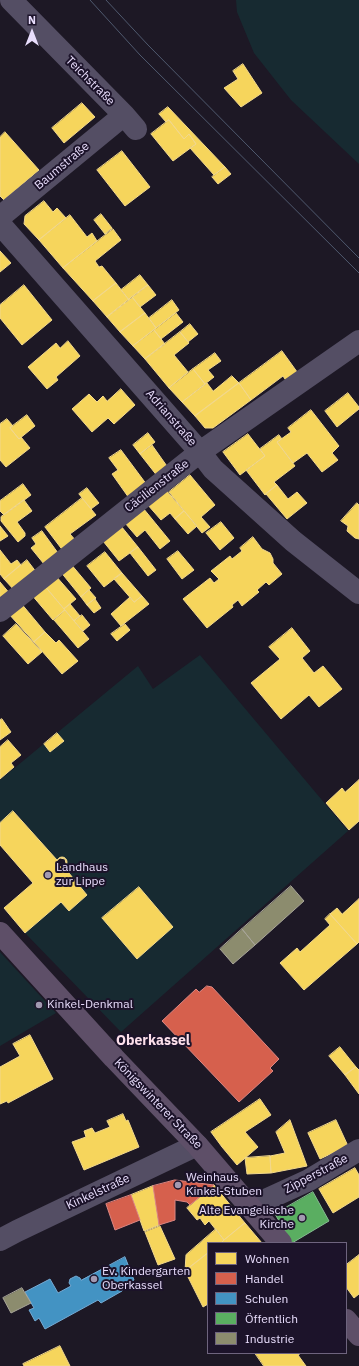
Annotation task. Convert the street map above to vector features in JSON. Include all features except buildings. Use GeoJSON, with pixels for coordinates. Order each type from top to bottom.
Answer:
{"type":"FeatureCollection","features":[{"type":"Feature","properties":{"kind":"main road","name":"Königswinterer Straße"},"geometry":{"type":"LineString","coordinates":[[0,933],[114,1058],[198,1145],[280,1242]]}},
{"type":"Feature","properties":{"kind":"main road"},"geometry":{"type":"LineString","coordinates":[[347,1321],[359,1335]]}},
{"type":"Feature","properties":{"kind":"street","name":"Teichstraße"},"geometry":{"type":"LineString","coordinates":[[10,0],[130,122]]}},
{"type":"Feature","properties":{"kind":"street","name":"Baumstraße"},"geometry":{"type":"LineString","coordinates":[[0,217],[130,122]]}},
{"type":"Feature","properties":{"kind":"street","name":"Adrianstraße"},"geometry":{"type":"LineString","coordinates":[[0,224],[200,452],[213,469],[293,541],[359,593]]}},
{"type":"Feature","properties":{"kind":"street","name":"Cäcilienstraße"},"geometry":{"type":"LineString","coordinates":[[0,611],[200,452],[359,341]]}},
{"type":"Feature","properties":{"kind":"street","name":"Kinkelstraße"},"geometry":{"type":"LineString","coordinates":[[0,1240],[198,1145]]}},
{"type":"Feature","properties":{"kind":"street","name":"Zipperstraße"},"geometry":{"type":"LineString","coordinates":[[250,1207],[309,1180],[359,1150]]}},
{"type":"Feature","properties":{"kind":"shaded area"},"geometry":{"type":"Polygon","coordinates":[[[236,0],[359,0],[359,164],[291,100],[254,53],[237,12],[236,0]]]}},
{"type":"Feature","properties":{"kind":"shaded area"},"geometry":{"type":"Polygon","coordinates":[[[200,655],[348,831],[121,1032],[25,933],[61,902],[69,911],[87,895],[64,867],[66,863],[65,859],[60,858],[57,860],[14,811],[0,823],[0,780],[138,666],[153,689],[200,655]]]}},
{"type":"Feature","properties":{"kind":"shaded area"},"geometry":{"type":"Polygon","coordinates":[[[0,952],[56,1013],[0,1046],[0,952]]]}},
{"type":"Feature","properties":{"kind":"tram line"},"geometry":{"type":"LineString","coordinates":[[90,0],[140,55],[359,273]]}},
{"type":"Feature","properties":{"kind":"tram line"},"geometry":{"type":"LineString","coordinates":[[106,0],[148,45],[359,258]]}},
{"type":"Feature","properties":{"kind":"place","name":"Landhaus zur Lippe"},"geometry":{"type":"Point","coordinates":[48,875]}},
{"type":"Feature","properties":{"kind":"place","name":"Kinkel-Denkmal"},"geometry":{"type":"Point","coordinates":[39,1005]}},
{"type":"Feature","properties":{"kind":"place","name":"Weinhaus Kinkel-Stuben"},"geometry":{"type":"Point","coordinates":[178,1185]}},
{"type":"Feature","properties":{"kind":"place","name":"Alte Evangelische Kirche"},"geometry":{"type":"Point","coordinates":[302,1218]}},
{"type":"Feature","properties":{"kind":"place","name":"Ev. Kindergarten Oberkassel"},"geometry":{"type":"Point","coordinates":[94,1279]}},
{"type":"Feature","properties":{"kind":"district","name":"Oberkassel"},"geometry":{"type":"Point","coordinates":[153,1041]}}]}
